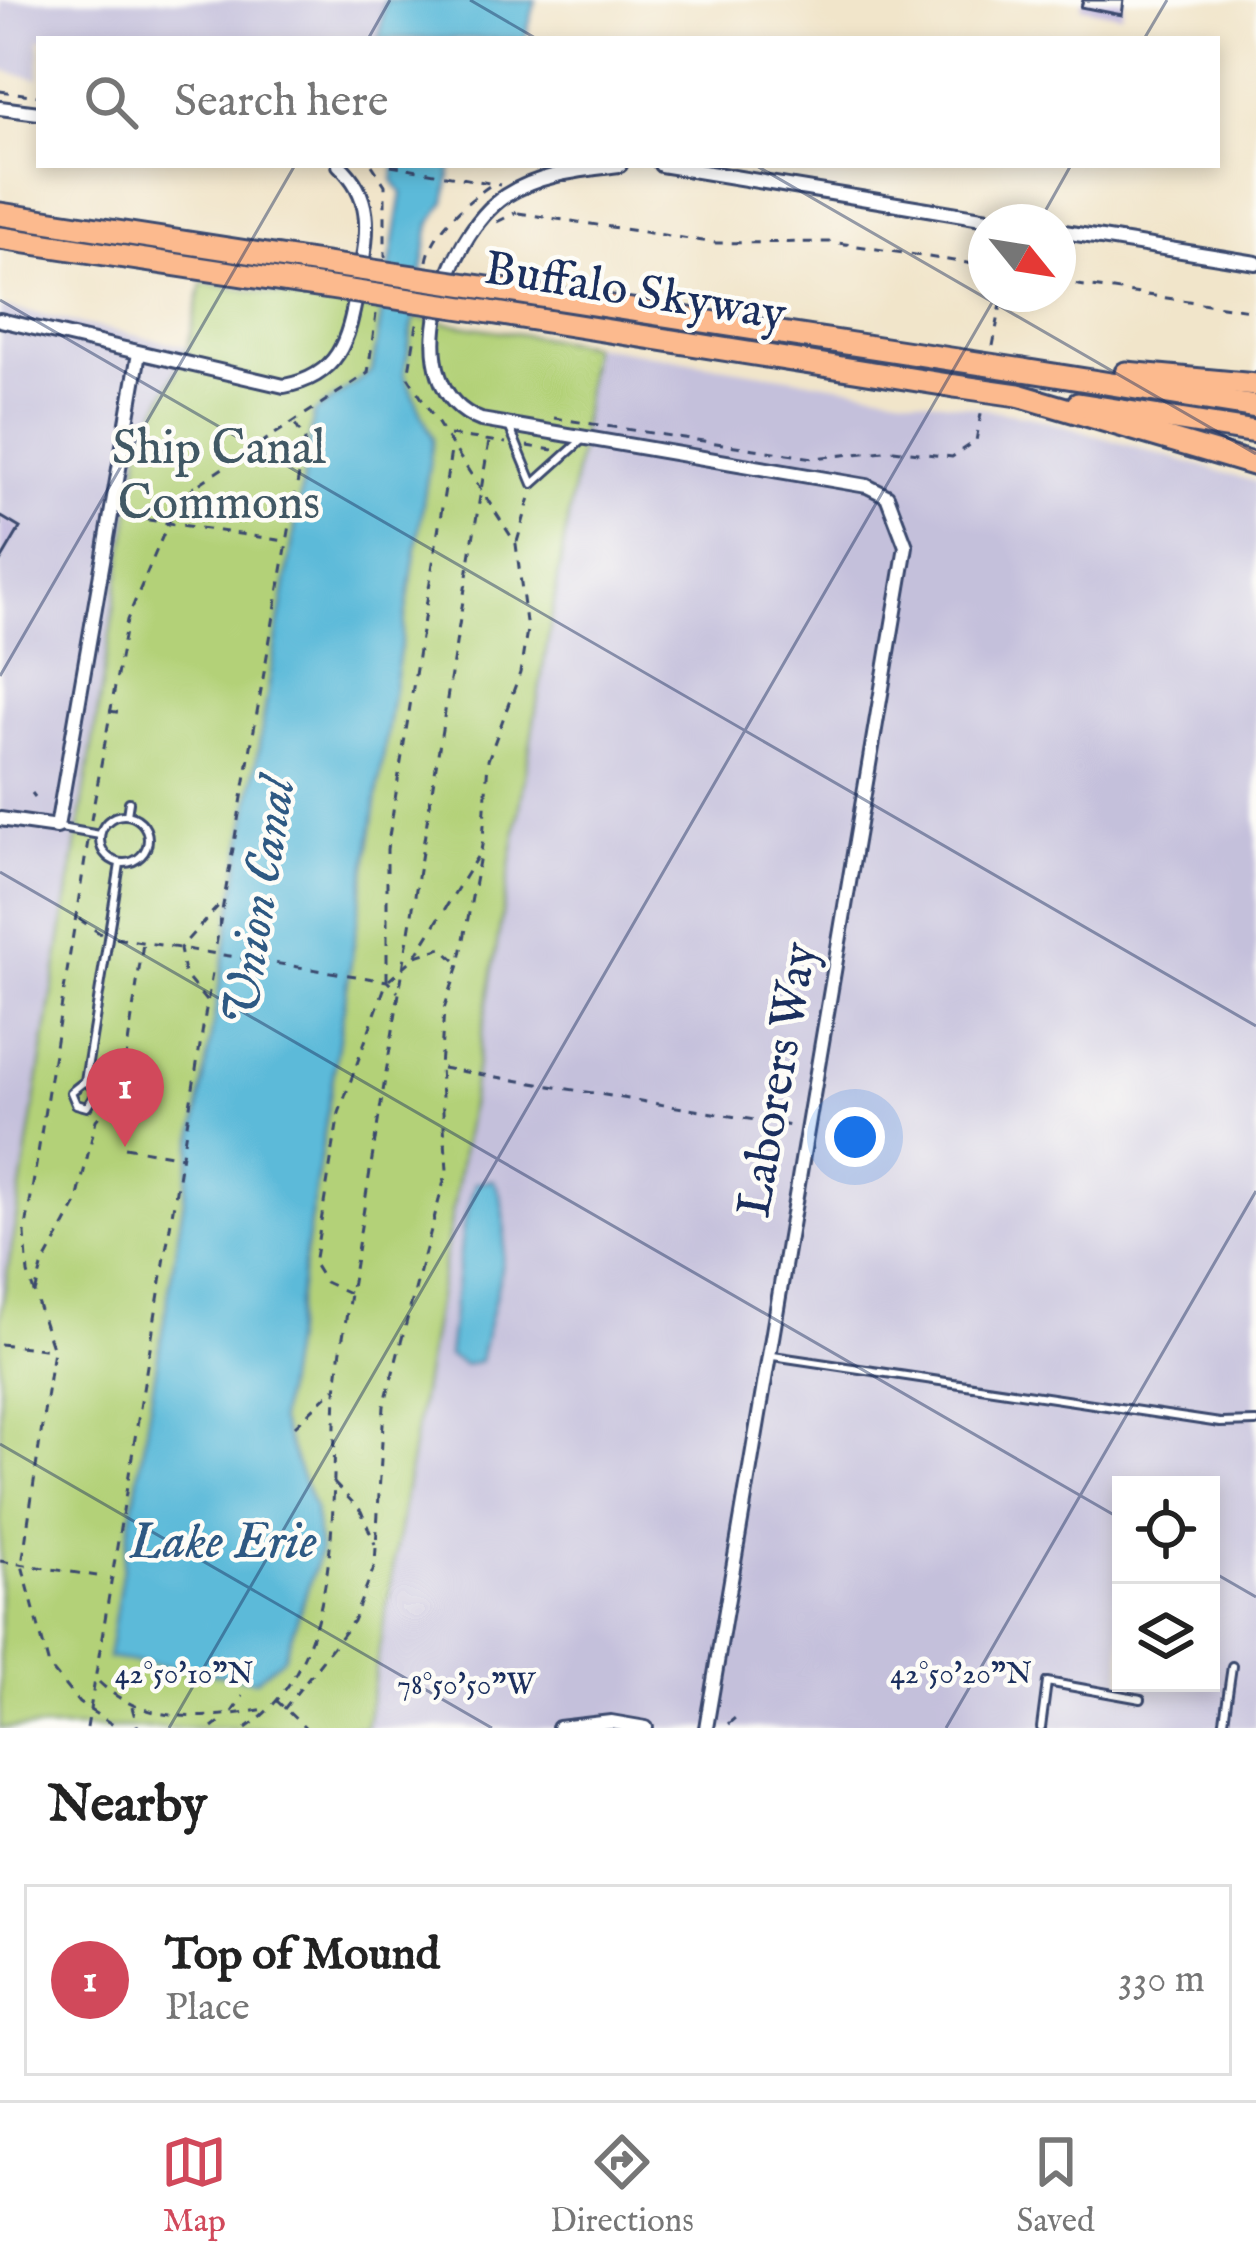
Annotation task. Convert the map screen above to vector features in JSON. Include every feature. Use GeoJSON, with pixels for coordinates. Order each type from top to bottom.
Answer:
{"type":"FeatureCollection","features":[{"type":"Feature","properties":{"kind":"highway","name":"Buffalo Skyway"},"geometry":{"type":"LineString","coordinates":[[0,214],[1256,407]]}},
{"type":"Feature","properties":{"kind":"highway","name":"Buffalo Skyway"},"geometry":{"type":"LineString","coordinates":[[0,238],[1256,432]]}},
{"type":"Feature","properties":{"kind":"highway"},"geometry":{"type":"LineString","coordinates":[[1023,370],[1256,385]]}},
{"type":"Feature","properties":{"kind":"highway"},"geometry":{"type":"LineString","coordinates":[[1018,395],[1256,465]]}},
{"type":"Feature","properties":{"kind":"street"},"geometry":{"type":"LineString","coordinates":[[0,108],[36,112]]}},
{"type":"Feature","properties":{"kind":"street"},"geometry":{"type":"LineString","coordinates":[[0,320],[284,386],[310,381],[335,363],[349,339],[360,278],[368,213],[360,190],[342,168]]}},
{"type":"Feature","properties":{"kind":"street"},"geometry":{"type":"LineString","coordinates":[[586,437],[460,410],[436,376],[433,358],[452,258],[476,221],[507,195],[558,173],[597,168]]}},
{"type":"Feature","properties":{"kind":"street"},"geometry":{"type":"LineString","coordinates":[[679,168],[968,216]]}},
{"type":"Feature","properties":{"kind":"street"},"geometry":{"type":"LineString","coordinates":[[1076,234],[1256,263]]}},
{"type":"Feature","properties":{"kind":"street"},"geometry":{"type":"LineString","coordinates":[[0,818],[56,827],[139,353]]}},
{"type":"Feature","properties":{"kind":"street","name":"Laborers Way"},"geometry":{"type":"LineString","coordinates":[[586,437],[842,478],[887,496],[906,546],[706,1728]]}},
{"type":"Feature","properties":{"kind":"street"},"geometry":{"type":"LineString","coordinates":[[560,1728],[611,1722],[646,1728]]}},
{"type":"Feature","properties":{"kind":"lane"},"geometry":{"type":"LineString","coordinates":[[509,424],[533,484],[586,437]]}},
{"type":"Feature","properties":{"kind":"lane"},"geometry":{"type":"LineString","coordinates":[[128,815],[129,802]]}},
{"type":"Feature","properties":{"kind":"lane"},"geometry":{"type":"LineString","coordinates":[[128,815],[142,822],[149,843],[136,862],[120,864],[107,857],[100,835],[107,822],[128,815]]}},
{"type":"Feature","properties":{"kind":"lane"},"geometry":{"type":"LineString","coordinates":[[56,827],[100,835]]}},
{"type":"Feature","properties":{"kind":"lane"},"geometry":{"type":"LineString","coordinates":[[85,1081],[120,864]]}},
{"type":"Feature","properties":{"kind":"lane"},"geometry":{"type":"LineString","coordinates":[[85,1081],[98,1091],[87,1107],[71,1096],[76,1084],[85,1081]]}},
{"type":"Feature","properties":{"kind":"lane"},"geometry":{"type":"LineString","coordinates":[[769,1355],[1220,1424],[1256,1422]]}},
{"type":"Feature","properties":{"kind":"lane"},"geometry":{"type":"LineString","coordinates":[[1222,1728],[1232,1666]]}},
{"type":"Feature","properties":{"kind":"lane"},"geometry":{"type":"LineString","coordinates":[[1041,1728],[1047,1682],[1141,1699]]}},
{"type":"Feature","properties":{"kind":"path"},"geometry":{"type":"LineString","coordinates":[[0,91],[36,96]]}},
{"type":"Feature","properties":{"kind":"path"},"geometry":{"type":"LineString","coordinates":[[407,168],[494,183],[503,189]]}},
{"type":"Feature","properties":{"kind":"path"},"geometry":{"type":"LineString","coordinates":[[429,250],[457,213],[494,183]]}},
{"type":"Feature","properties":{"kind":"path"},"geometry":{"type":"LineString","coordinates":[[513,206],[517,212]]}},
{"type":"Feature","properties":{"kind":"path"},"geometry":{"type":"LineString","coordinates":[[488,230],[517,212],[716,243],[832,242],[968,263]]}},
{"type":"Feature","properties":{"kind":"path"},"geometry":{"type":"LineString","coordinates":[[1076,285],[1256,310]]}},
{"type":"Feature","properties":{"kind":"path"},"geometry":{"type":"LineString","coordinates":[[991,357],[1000,312]]}},
{"type":"Feature","properties":{"kind":"path"},"geometry":{"type":"LineString","coordinates":[[538,415],[813,458],[894,450],[952,457],[976,440],[983,399]]}},
{"type":"Feature","properties":{"kind":"path"},"geometry":{"type":"LineString","coordinates":[[216,945],[305,440],[295,424]]}},
{"type":"Feature","properties":{"kind":"path"},"geometry":{"type":"LineString","coordinates":[[246,1728],[275,1699],[307,1648],[322,1608],[337,1387],[350,1294],[490,434]]}},
{"type":"Feature","properties":{"kind":"path"},"geometry":{"type":"LineString","coordinates":[[141,442],[169,448],[182,459],[194,487]]}},
{"type":"Feature","properties":{"kind":"path"},"geometry":{"type":"LineString","coordinates":[[284,1709],[353,1621],[375,1565],[384,1406],[447,1170],[440,1067],[444,1009],[460,965],[481,849],[488,760],[520,673],[527,630],[516,544],[482,483],[452,443],[387,849],[387,981],[339,1113],[314,1264],[325,1282],[350,1294]]}},
{"type":"Feature","properties":{"kind":"path"},"geometry":{"type":"LineString","coordinates":[[516,544],[532,492]]}},
{"type":"Feature","properties":{"kind":"path"},"geometry":{"type":"LineString","coordinates":[[129,517],[285,541]]}},
{"type":"Feature","properties":{"kind":"path"},"geometry":{"type":"LineString","coordinates":[[505,520],[521,523]]}},
{"type":"Feature","properties":{"kind":"path"},"geometry":{"type":"LineString","coordinates":[[109,711],[123,713]]}},
{"type":"Feature","properties":{"kind":"path"},"geometry":{"type":"LineString","coordinates":[[387,981],[415,957],[481,849]]}},
{"type":"Feature","properties":{"kind":"path"},"geometry":{"type":"LineString","coordinates":[[180,948],[223,902]]}},
{"type":"Feature","properties":{"kind":"path"},"geometry":{"type":"LineString","coordinates":[[78,918],[109,936],[387,981],[398,993]]}},
{"type":"Feature","properties":{"kind":"path"},"geometry":{"type":"LineString","coordinates":[[34,1294],[42,1267],[76,1205],[96,1120],[116,1096],[143,943]]}},
{"type":"Feature","properties":{"kind":"path"},"geometry":{"type":"LineString","coordinates":[[180,948],[184,974],[207,1002]]}},
{"type":"Feature","properties":{"kind":"path"},"geometry":{"type":"LineString","coordinates":[[415,957],[442,948],[460,965]]}},
{"type":"Feature","properties":{"kind":"path"},"geometry":{"type":"LineString","coordinates":[[87,1728],[213,968]]}},
{"type":"Feature","properties":{"kind":"path"},"geometry":{"type":"LineString","coordinates":[[440,1067],[790,1126]]}},
{"type":"Feature","properties":{"kind":"path"},"geometry":{"type":"LineString","coordinates":[[125,1147],[182,1157]]}},
{"type":"Feature","properties":{"kind":"path"},"geometry":{"type":"LineString","coordinates":[[0,1344],[53,1350]]}},
{"type":"Feature","properties":{"kind":"path"},"geometry":{"type":"LineString","coordinates":[[296,1426],[337,1387]]}},
{"type":"Feature","properties":{"kind":"path"},"geometry":{"type":"LineString","coordinates":[[333,1482],[361,1511],[376,1545]]}},
{"type":"Feature","properties":{"kind":"path"},"geometry":{"type":"LineString","coordinates":[[361,1511],[378,1509]]}},
{"type":"Feature","properties":{"kind":"path"},"geometry":{"type":"LineString","coordinates":[[0,1561],[97,1576]]}},
{"type":"Feature","properties":{"kind":"path"},"geometry":{"type":"LineString","coordinates":[[98,1681],[131,1705],[167,1716],[230,1715],[267,1708]]}},
{"type":"Feature","properties":{"kind":"path"},"geometry":{"type":"LineString","coordinates":[[212,1728],[230,1715],[243,1696]]}},
{"type":"Feature","properties":{"kind":"path"},"geometry":{"type":"LineString","coordinates":[[275,1699],[305,1728]]}},
{"type":"Feature","properties":{"kind":"path"},"geometry":{"type":"LineString","coordinates":[[131,1705],[138,1728]]}},
{"type":"Feature","properties":{"kind":"path"},"geometry":{"type":"LineString","coordinates":[[728,1724],[735,1718]]}},
{"type":"Feature","properties":{"kind":"shaded area"},"geometry":{"type":"Polygon","coordinates":[[[0,0],[385,0],[379,36],[36,36],[36,78],[0,70],[0,0]]]}},
{"type":"Feature","properties":{"kind":"shaded area"},"geometry":{"type":"Polygon","coordinates":[[[0,306],[188,347],[141,442],[0,1319],[0,306]]]}},
{"type":"Feature","properties":{"kind":"shaded area"},"geometry":{"type":"Polygon","coordinates":[[[591,345],[1029,416],[1256,482],[1256,1728],[366,1728],[579,453],[591,345]]]}},
{"type":"Feature","properties":{"kind":"green space","name":"Ship Canal Commons"},"geometry":{"type":"Polygon","coordinates":[[[202,283],[382,311],[372,371],[314,414],[109,1658],[314,1508],[279,1420],[433,439],[404,374],[414,318],[591,345],[579,453],[366,1728],[0,1728],[0,1319],[141,442],[188,347],[202,283]]]}},
{"type":"Feature","properties":{"kind":"water"},"geometry":{"type":"Polygon","coordinates":[[[385,0],[536,0],[526,36],[379,36],[385,0]]]}},
{"type":"Feature","properties":{"kind":"water","name":"Lake Erie"},"geometry":{"type":"Polygon","coordinates":[[[395,168],[451,168],[445,202],[430,224],[404,374],[433,439],[279,1420],[314,1508],[320,1552],[284,1657],[256,1680],[108,1658],[314,413],[372,371],[402,193],[393,180],[395,168]]]}},
{"type":"Feature","properties":{"kind":"water"},"geometry":{"type":"Polygon","coordinates":[[[493,1180],[505,1221],[501,1269],[480,1361],[465,1365],[448,1356],[463,1227],[475,1183],[493,1180]]]}},
{"type":"Feature","properties":{"kind":"building"},"geometry":{"type":"Polygon","coordinates":[[[1083,0],[1124,0],[1122,15],[1081,7],[1083,0]]]}},
{"type":"Feature","properties":{"kind":"building"},"geometry":{"type":"Polygon","coordinates":[[[0,516],[20,528],[0,562],[0,516]]]}},
{"type":"Feature","properties":{"kind":"place","name":"Top of Mound"},"geometry":{"type":"Point","coordinates":[125,1147]}},
{"type":"Feature","properties":{"kind":"water label","name":"Union Canal"},"geometry":{"type":"Point","coordinates":[261,902]}}]}
